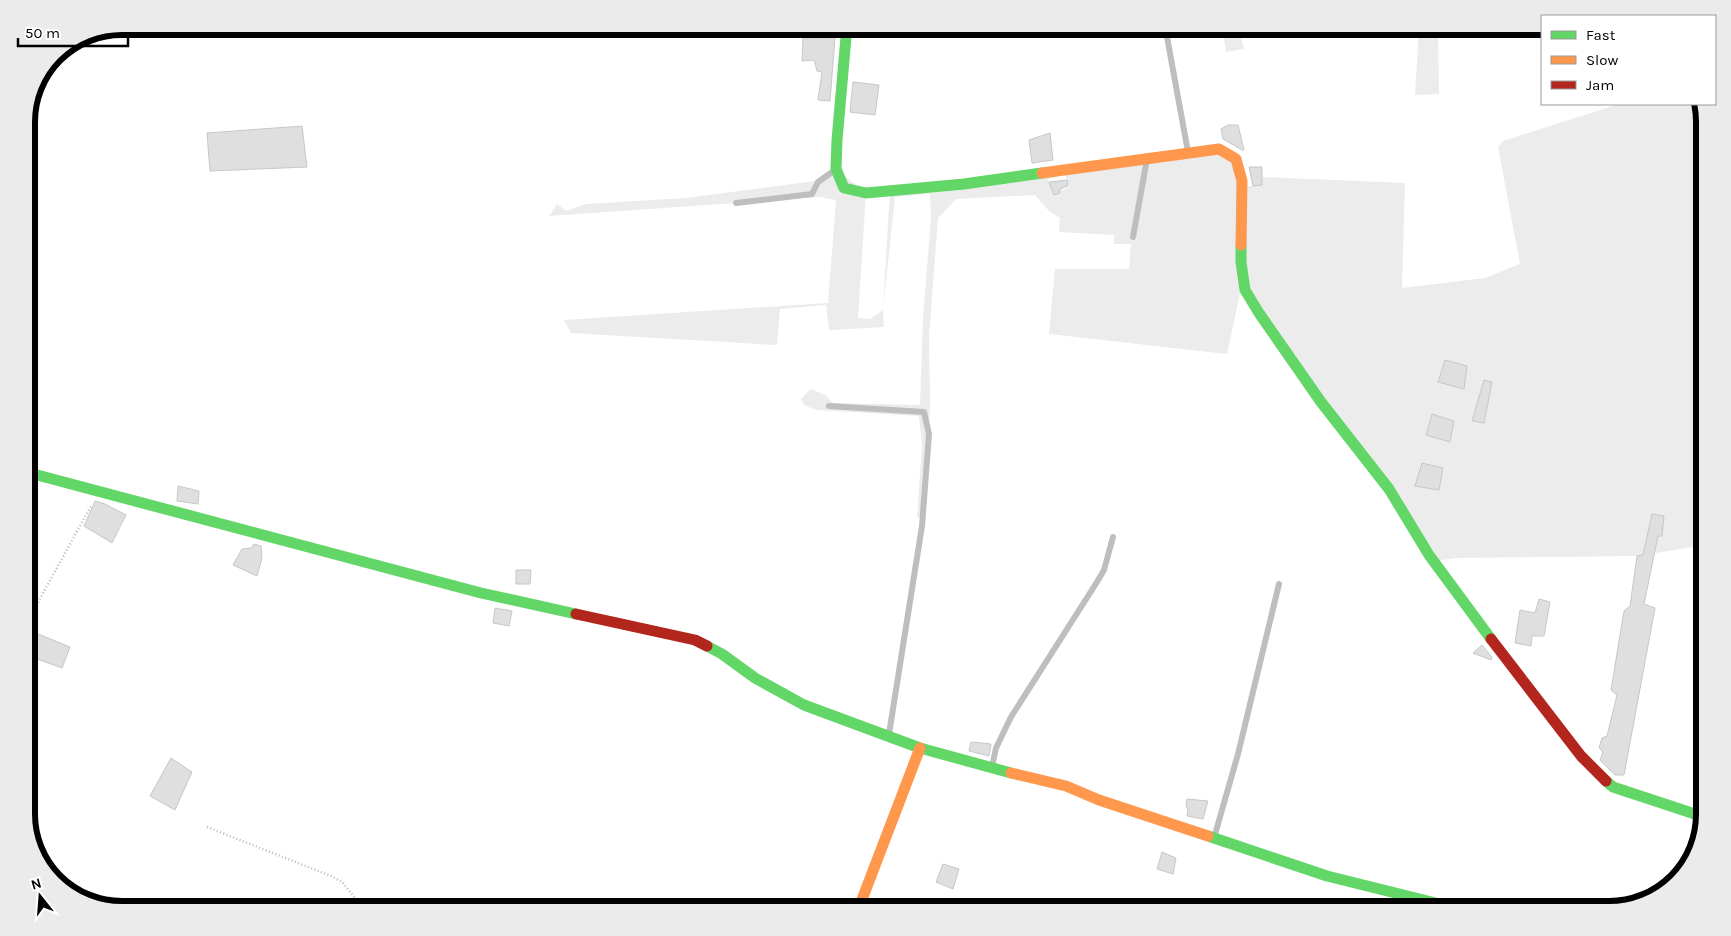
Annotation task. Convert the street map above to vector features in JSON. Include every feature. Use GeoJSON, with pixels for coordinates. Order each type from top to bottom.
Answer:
{"type":"FeatureCollection","features":[{"type":"Feature","properties":{"kind":"street"},"geometry":{"type":"LineString","coordinates":[[846,35],[836,169],[844,188],[866,193],[964,184],[1219,149],[1236,159],[1242,181],[1241,262],[1244,290],[1321,402],[1389,488],[1429,555],[1452,588],[1581,756],[1613,787],[1696,814]]}},
{"type":"Feature","properties":{"kind":"street"},"geometry":{"type":"LineString","coordinates":[[35,474],[481,593],[695,640],[722,654],[755,678],[804,705],[920,748],[1066,786],[1099,800],[1327,876],[1428,901]]}},
{"type":"Feature","properties":{"kind":"street"},"geometry":{"type":"LineString","coordinates":[[861,901],[920,748]]}},
{"type":"Feature","properties":{"kind":"lane"},"geometry":{"type":"LineString","coordinates":[[1167,35],[1188,153]]}},
{"type":"Feature","properties":{"kind":"lane"},"geometry":{"type":"LineString","coordinates":[[1133,237],[1147,158]]}},
{"type":"Feature","properties":{"kind":"lane"},"geometry":{"type":"LineString","coordinates":[[736,203],[812,194],[818,182],[836,169]]}},
{"type":"Feature","properties":{"kind":"lane"},"geometry":{"type":"LineString","coordinates":[[829,406],[924,412],[930,434],[922,526],[888,736]]}},
{"type":"Feature","properties":{"kind":"lane"},"geometry":{"type":"LineString","coordinates":[[991,768],[996,748],[1011,717],[1104,570],[1113,537]]}},
{"type":"Feature","properties":{"kind":"lane"},"geometry":{"type":"LineString","coordinates":[[1214,839],[1238,754],[1279,584]]}},
{"type":"Feature","properties":{"kind":"path"},"geometry":{"type":"LineString","coordinates":[[35,608],[99,491]]}},
{"type":"Feature","properties":{"kind":"path"},"geometry":{"type":"LineString","coordinates":[[207,827],[331,876],[342,882],[359,901]]}},
{"type":"Feature","properties":{"kind":"shaded area"},"geometry":{"type":"Polygon","coordinates":[[[1223,35],[1240,35],[1244,49],[1226,52],[1223,35]]]}},
{"type":"Feature","properties":{"kind":"shaded area"},"geometry":{"type":"Polygon","coordinates":[[[1418,35],[1438,35],[1439,94],[1415,95],[1418,35]]]}},
{"type":"Feature","properties":{"kind":"shaded area"},"geometry":{"type":"Polygon","coordinates":[[[1616,105],[1694,105],[1696,116],[1696,546],[1637,556],[1458,558],[1433,561],[1241,289],[1227,354],[1049,334],[1055,269],[1129,269],[1131,244],[1114,244],[1114,235],[1059,232],[1060,218],[1049,211],[1035,195],[956,199],[938,218],[929,337],[929,434],[922,516],[917,518],[922,445],[919,416],[816,410],[804,405],[801,399],[811,389],[825,395],[833,403],[920,405],[923,317],[931,219],[930,194],[895,197],[883,310],[890,190],[1219,149],[1236,159],[1242,187],[1261,185],[1262,177],[1405,183],[1402,288],[1485,278],[1520,264],[1498,147],[1503,141],[1616,105]],[[1065,174],[1048,179],[1052,191],[1061,188],[1064,190],[1069,187],[1065,174]]]}},
{"type":"Feature","properties":{"kind":"shaded area"},"geometry":{"type":"Polygon","coordinates":[[[836,169],[866,193],[858,318],[870,319],[883,310],[884,327],[829,330],[826,305],[780,309],[777,345],[571,333],[564,320],[828,303],[836,200],[820,197],[549,216],[557,204],[566,211],[586,204],[686,198],[815,181],[836,169]]]}},
{"type":"Feature","properties":{"kind":"building"},"geometry":{"type":"Polygon","coordinates":[[[803,38],[835,38],[830,101],[818,100],[822,72],[817,71],[814,60],[802,61],[803,38]]]}},
{"type":"Feature","properties":{"kind":"building"},"geometry":{"type":"Polygon","coordinates":[[[853,82],[879,85],[875,115],[850,112],[853,82]]]}},
{"type":"Feature","properties":{"kind":"building"},"geometry":{"type":"Polygon","coordinates":[[[1228,125],[1238,125],[1244,150],[1223,139],[1221,129],[1228,125]]]}},
{"type":"Feature","properties":{"kind":"building"},"geometry":{"type":"Polygon","coordinates":[[[302,126],[307,167],[210,171],[207,133],[302,126]]]}},
{"type":"Feature","properties":{"kind":"building"},"geometry":{"type":"Polygon","coordinates":[[[1050,133],[1053,160],[1032,163],[1029,140],[1050,133]]]}},
{"type":"Feature","properties":{"kind":"building"},"geometry":{"type":"Polygon","coordinates":[[[1249,167],[1262,167],[1262,185],[1253,186],[1249,167]]]}},
{"type":"Feature","properties":{"kind":"building"},"geometry":{"type":"Polygon","coordinates":[[[1067,180],[1068,186],[1059,189],[1060,193],[1054,195],[1049,182],[1067,180]]]}},
{"type":"Feature","properties":{"kind":"building"},"geometry":{"type":"Polygon","coordinates":[[[1445,360],[1467,366],[1464,389],[1438,382],[1445,360]]]}},
{"type":"Feature","properties":{"kind":"building"},"geometry":{"type":"Polygon","coordinates":[[[1484,380],[1492,382],[1484,423],[1472,421],[1484,380]]]}},
{"type":"Feature","properties":{"kind":"building"},"geometry":{"type":"Polygon","coordinates":[[[1432,414],[1454,421],[1450,442],[1426,435],[1432,414]]]}},
{"type":"Feature","properties":{"kind":"building"},"geometry":{"type":"Polygon","coordinates":[[[1422,463],[1443,468],[1439,490],[1415,486],[1422,463]]]}},
{"type":"Feature","properties":{"kind":"building"},"geometry":{"type":"Polygon","coordinates":[[[178,486],[199,491],[198,504],[177,501],[178,486]]]}},
{"type":"Feature","properties":{"kind":"building"},"geometry":{"type":"Polygon","coordinates":[[[95,501],[126,515],[112,543],[84,526],[95,501]]]}},
{"type":"Feature","properties":{"kind":"building"},"geometry":{"type":"Polygon","coordinates":[[[1652,514],[1664,516],[1662,536],[1658,536],[1644,604],[1655,608],[1624,775],[1615,775],[1600,760],[1603,752],[1599,748],[1602,738],[1607,736],[1617,695],[1611,690],[1624,611],[1630,606],[1637,556],[1643,555],[1652,514]]]}},
{"type":"Feature","properties":{"kind":"building"},"geometry":{"type":"Polygon","coordinates":[[[254,544],[261,546],[262,558],[257,576],[233,565],[242,549],[251,548],[254,544]]]}},
{"type":"Feature","properties":{"kind":"building"},"geometry":{"type":"Polygon","coordinates":[[[516,570],[531,570],[530,584],[516,584],[516,570]]]}},
{"type":"Feature","properties":{"kind":"building"},"geometry":{"type":"Polygon","coordinates":[[[1539,599],[1550,602],[1544,636],[1532,636],[1531,646],[1515,643],[1520,610],[1535,613],[1539,599]]]}},
{"type":"Feature","properties":{"kind":"building"},"geometry":{"type":"Polygon","coordinates":[[[495,608],[512,611],[509,626],[493,623],[495,608]]]}},
{"type":"Feature","properties":{"kind":"building"},"geometry":{"type":"Polygon","coordinates":[[[35,633],[70,647],[62,668],[35,658],[35,633]]]}},
{"type":"Feature","properties":{"kind":"building"},"geometry":{"type":"Polygon","coordinates":[[[1482,645],[1492,657],[1491,660],[1473,653],[1482,645]]]}},
{"type":"Feature","properties":{"kind":"building"},"geometry":{"type":"Polygon","coordinates":[[[971,742],[991,744],[989,756],[969,751],[971,742]]]}},
{"type":"Feature","properties":{"kind":"building"},"geometry":{"type":"Polygon","coordinates":[[[171,758],[192,772],[175,810],[150,796],[171,758]]]}},
{"type":"Feature","properties":{"kind":"building"},"geometry":{"type":"Polygon","coordinates":[[[1187,799],[1208,801],[1203,819],[1187,816],[1187,799]]]}},
{"type":"Feature","properties":{"kind":"building"},"geometry":{"type":"Polygon","coordinates":[[[1162,852],[1176,858],[1173,874],[1157,869],[1162,852]]]}},
{"type":"Feature","properties":{"kind":"building"},"geometry":{"type":"Polygon","coordinates":[[[943,864],[959,869],[953,889],[936,882],[943,864]]]}},
{"type":"Feature","properties":{"kind":"traffic: fast"},"geometry":{"type":"LineString","coordinates":[[846,35],[836,169],[844,188],[866,193],[964,184],[1042,173]]}},
{"type":"Feature","properties":{"kind":"traffic: fast"},"geometry":{"type":"LineString","coordinates":[[1241,245],[1241,262],[1245,290],[1259,313],[1321,402],[1389,489],[1429,555],[1491,639]]}},
{"type":"Feature","properties":{"kind":"traffic: fast"},"geometry":{"type":"LineString","coordinates":[[35,474],[481,593],[576,614]]}},
{"type":"Feature","properties":{"kind":"traffic: fast"},"geometry":{"type":"LineString","coordinates":[[707,646],[722,654],[755,678],[804,705],[920,748],[1011,773]]}},
{"type":"Feature","properties":{"kind":"traffic: fast"},"geometry":{"type":"LineString","coordinates":[[1606,781],[1613,787],[1696,814]]}},
{"type":"Feature","properties":{"kind":"traffic: fast"},"geometry":{"type":"LineString","coordinates":[[1208,836],[1327,876],[1428,901]]}},
{"type":"Feature","properties":{"kind":"traffic: slow"},"geometry":{"type":"LineString","coordinates":[[1042,173],[1219,149],[1236,159],[1242,181],[1241,245]]}},
{"type":"Feature","properties":{"kind":"traffic: slow"},"geometry":{"type":"LineString","coordinates":[[861,901],[920,748]]}},
{"type":"Feature","properties":{"kind":"traffic: slow"},"geometry":{"type":"LineString","coordinates":[[1011,773],[1066,786],[1099,800],[1208,836]]}},
{"type":"Feature","properties":{"kind":"traffic: jam"},"geometry":{"type":"LineString","coordinates":[[576,614],[695,640],[707,646]]}},
{"type":"Feature","properties":{"kind":"traffic: jam"},"geometry":{"type":"LineString","coordinates":[[1491,639],[1581,756],[1606,781]]}}]}
